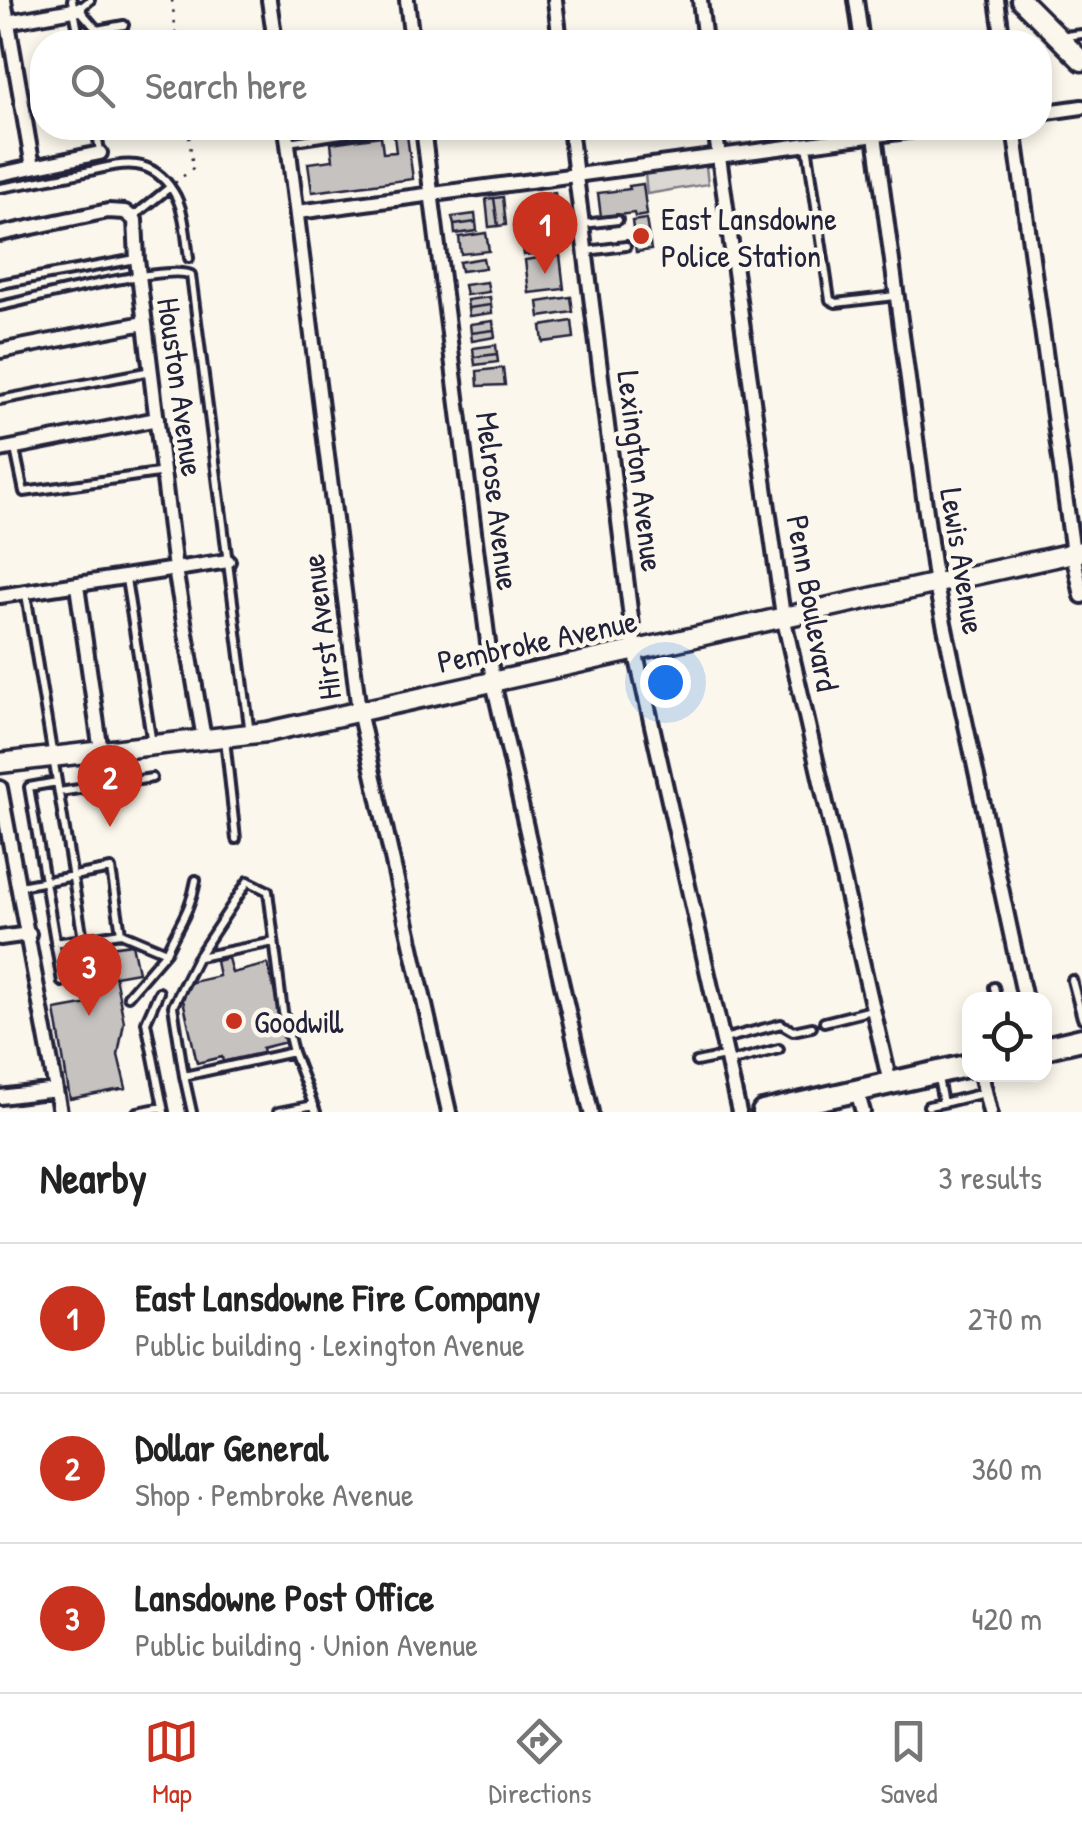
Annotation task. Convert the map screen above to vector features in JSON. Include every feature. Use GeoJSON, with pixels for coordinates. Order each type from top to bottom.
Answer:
{"type":"FeatureCollection","features":[{"type":"Feature","properties":{"kind":"main road"},"geometry":{"type":"LineString","coordinates":[[1052,1046],[1082,1039]]}},
{"type":"Feature","properties":{"kind":"main road"},"geometry":{"type":"LineString","coordinates":[[764,1112],[962,1067]]}},
{"type":"Feature","properties":{"kind":"street"},"geometry":{"type":"LineString","coordinates":[[4,0],[4,22],[33,167]]}},
{"type":"Feature","properties":{"kind":"street"},"geometry":{"type":"LineString","coordinates":[[269,0],[273,30]]}},
{"type":"Feature","properties":{"kind":"street"},"geometry":{"type":"LineString","coordinates":[[407,0],[411,30]]}},
{"type":"Feature","properties":{"kind":"street"},"geometry":{"type":"LineString","coordinates":[[555,0],[559,30]]}},
{"type":"Feature","properties":{"kind":"street"},"geometry":{"type":"LineString","coordinates":[[700,0],[704,30]]}},
{"type":"Feature","properties":{"kind":"street"},"geometry":{"type":"LineString","coordinates":[[856,0],[860,30]]}},
{"type":"Feature","properties":{"kind":"street"},"geometry":{"type":"LineString","coordinates":[[997,0],[1001,30]]}},
{"type":"Feature","properties":{"kind":"street"},"geometry":{"type":"LineString","coordinates":[[1021,0],[1051,30]]}},
{"type":"Feature","properties":{"kind":"street"},"geometry":{"type":"LineString","coordinates":[[4,22],[79,5]]}},
{"type":"Feature","properties":{"kind":"street"},"geometry":{"type":"LineString","coordinates":[[1052,31],[1082,62]]}},
{"type":"Feature","properties":{"kind":"street"},"geometry":{"type":"LineString","coordinates":[[1052,111],[1082,107]]}},
{"type":"Feature","properties":{"kind":"street","name":"Melrose Avenue"},"geometry":{"type":"LineString","coordinates":[[424,140],[494,682],[591,1112]]}},
{"type":"Feature","properties":{"kind":"street","name":"Lexington Avenue"},"geometry":{"type":"LineString","coordinates":[[572,140],[635,650],[739,1112]]}},
{"type":"Feature","properties":{"kind":"street","name":"Penn Boulevard"},"geometry":{"type":"LineString","coordinates":[[717,140],[783,616],[890,1083]]}},
{"type":"Feature","properties":{"kind":"street"},"geometry":{"type":"LineString","coordinates":[[298,212],[828,140]]}},
{"type":"Feature","properties":{"kind":"street","name":"Lewis Avenue"},"geometry":{"type":"LineString","coordinates":[[875,140],[936,586],[1022,992]]}},
{"type":"Feature","properties":{"kind":"street"},"geometry":{"type":"LineString","coordinates":[[1016,140],[1082,596]]}},
{"type":"Feature","properties":{"kind":"street","name":"Hirst Avenue"},"geometry":{"type":"LineString","coordinates":[[288,142],[359,711],[449,1112]]}},
{"type":"Feature","properties":{"kind":"street"},"geometry":{"type":"LineString","coordinates":[[0,174],[100,153]]}},
{"type":"Feature","properties":{"kind":"street"},"geometry":{"type":"LineString","coordinates":[[0,234],[108,211],[131,216]]}},
{"type":"Feature","properties":{"kind":"street","name":"Houston Avenue"},"geometry":{"type":"LineString","coordinates":[[131,216],[137,225],[136,259],[175,569],[204,739]]}},
{"type":"Feature","properties":{"kind":"street"},"geometry":{"type":"LineString","coordinates":[[0,352],[144,323]]}},
{"type":"Feature","properties":{"kind":"street"},"geometry":{"type":"LineString","coordinates":[[0,450],[157,419]]}},
{"type":"Feature","properties":{"kind":"street","name":"Pembroke Avenue"},"geometry":{"type":"LineString","coordinates":[[0,764],[250,735],[1077,552]]}},
{"type":"Feature","properties":{"kind":"street"},"geometry":{"type":"LineString","coordinates":[[0,596],[228,561]]}},
{"type":"Feature","properties":{"kind":"street"},"geometry":{"type":"LineString","coordinates":[[77,586],[101,752]]}},
{"type":"Feature","properties":{"kind":"street"},"geometry":{"type":"LineString","coordinates":[[0,788],[60,1112]]}},
{"type":"Feature","properties":{"kind":"street"},"geometry":{"type":"LineString","coordinates":[[0,938],[30,934]]}},
{"type":"Feature","properties":{"kind":"street"},"geometry":{"type":"LineString","coordinates":[[983,1082],[990,1112]]}},
{"type":"Feature","properties":{"kind":"street"},"geometry":{"type":"LineString","coordinates":[[0,1097],[56,1090]]}},
{"type":"Feature","properties":{"kind":"street"},"geometry":{"type":"LineString","coordinates":[[857,1090],[863,1112]]}},
{"type":"Feature","properties":{"kind":"lane"},"geometry":{"type":"LineString","coordinates":[[79,5],[97,30],[124,25]]}},
{"type":"Feature","properties":{"kind":"lane"},"geometry":{"type":"LineString","coordinates":[[79,5],[80,30]]}},
{"type":"Feature","properties":{"kind":"lane"},"geometry":{"type":"LineString","coordinates":[[1058,37],[1082,34]]}},
{"type":"Feature","properties":{"kind":"lane"},"geometry":{"type":"LineString","coordinates":[[98,140],[100,153]]}},
{"type":"Feature","properties":{"kind":"lane"},"geometry":{"type":"LineString","coordinates":[[288,142],[301,140]]}},
{"type":"Feature","properties":{"kind":"lane"},"geometry":{"type":"LineString","coordinates":[[807,144],[830,300],[896,296]]}},
{"type":"Feature","properties":{"kind":"lane"},"geometry":{"type":"LineString","coordinates":[[0,188],[128,163],[158,175],[170,187],[180,204],[189,258]]}},
{"type":"Feature","properties":{"kind":"lane"},"geometry":{"type":"LineString","coordinates":[[131,216],[170,187]]}},
{"type":"Feature","properties":{"kind":"lane"},"geometry":{"type":"LineString","coordinates":[[582,224],[618,220]]}},
{"type":"Feature","properties":{"kind":"lane"},"geometry":{"type":"LineString","coordinates":[[586,251],[626,246]]}},
{"type":"Feature","properties":{"kind":"lane"},"geometry":{"type":"LineString","coordinates":[[0,284],[136,259]]}},
{"type":"Feature","properties":{"kind":"lane"},"geometry":{"type":"LineString","coordinates":[[0,306],[139,277],[182,270],[192,274],[250,735]]}},
{"type":"Feature","properties":{"kind":"lane"},"geometry":{"type":"LineString","coordinates":[[0,400],[151,372]]}},
{"type":"Feature","properties":{"kind":"lane"},"geometry":{"type":"LineString","coordinates":[[15,447],[24,492],[165,472]]}},
{"type":"Feature","properties":{"kind":"lane"},"geometry":{"type":"LineString","coordinates":[[126,578],[152,746]]}},
{"type":"Feature","properties":{"kind":"lane"},"geometry":{"type":"LineString","coordinates":[[26,593],[83,939]]}},
{"type":"Feature","properties":{"kind":"lane"},"geometry":{"type":"LineString","coordinates":[[225,738],[236,839]]}},
{"type":"Feature","properties":{"kind":"lane"},"geometry":{"type":"LineString","coordinates":[[59,792],[152,778]]}},
{"type":"Feature","properties":{"kind":"lane"},"geometry":{"type":"LineString","coordinates":[[57,782],[29,787],[62,982]]}},
{"type":"Feature","properties":{"kind":"lane"},"geometry":{"type":"LineString","coordinates":[[20,886],[111,869],[120,933]]}},
{"type":"Feature","properties":{"kind":"lane"},"geometry":{"type":"LineString","coordinates":[[128,996],[166,952],[180,922],[191,910],[196,880]]}},
{"type":"Feature","properties":{"kind":"lane"},"geometry":{"type":"LineString","coordinates":[[192,1112],[173,1006],[197,958],[248,881],[268,891],[283,1012],[293,1052],[315,1108],[283,1112]]}},
{"type":"Feature","properties":{"kind":"lane"},"geometry":{"type":"LineString","coordinates":[[55,943],[120,933],[166,952]]}},
{"type":"Feature","properties":{"kind":"lane"},"geometry":{"type":"LineString","coordinates":[[197,958],[274,942]]}},
{"type":"Feature","properties":{"kind":"lane"},"geometry":{"type":"LineString","coordinates":[[1072,980],[1082,1018]]}},
{"type":"Feature","properties":{"kind":"lane"},"geometry":{"type":"LineString","coordinates":[[994,987],[996,992]]}},
{"type":"Feature","properties":{"kind":"lane"},"geometry":{"type":"LineString","coordinates":[[138,1112],[164,1110],[146,1022],[159,992]]}},
{"type":"Feature","properties":{"kind":"lane"},"geometry":{"type":"LineString","coordinates":[[824,1022],[873,1010]]}},
{"type":"Feature","properties":{"kind":"lane"},"geometry":{"type":"LineString","coordinates":[[723,1039],[781,1024],[793,1031],[812,1026]]}},
{"type":"Feature","properties":{"kind":"lane"},"geometry":{"type":"LineString","coordinates":[[696,1062],[779,1049]]}},
{"type":"Feature","properties":{"kind":"lane"},"geometry":{"type":"LineString","coordinates":[[184,1076],[293,1052]]}},
{"type":"Feature","properties":{"kind":"lane"},"geometry":{"type":"LineString","coordinates":[[936,1072],[944,1103]]}},
{"type":"Feature","properties":{"kind":"lane"},"geometry":{"type":"LineString","coordinates":[[928,1106],[985,1092]]}},
{"type":"Feature","properties":{"kind":"path"},"geometry":{"type":"LineString","coordinates":[[172,0],[176,30]]}},
{"type":"Feature","properties":{"kind":"path"},"geometry":{"type":"LineString","coordinates":[[170,187],[193,168],[190,140]]}},
{"type":"Feature","properties":{"kind":"shaded area"},"geometry":{"type":"Polygon","coordinates":[[[706,166],[708,184],[647,194],[645,174],[706,166]]]}},
{"type":"Feature","properties":{"kind":"building"},"geometry":{"type":"Polygon","coordinates":[[[381,140],[383,153],[396,152],[394,140],[408,140],[413,179],[312,192],[308,163],[333,160],[331,143],[381,140]]]}},
{"type":"Feature","properties":{"kind":"building"},"geometry":{"type":"Polygon","coordinates":[[[643,184],[647,215],[601,217],[598,193],[643,184]]]}},
{"type":"Feature","properties":{"kind":"building"},"geometry":{"type":"Polygon","coordinates":[[[555,193],[557,208],[538,210],[536,195],[555,193]]]}},
{"type":"Feature","properties":{"kind":"building"},"geometry":{"type":"Polygon","coordinates":[[[503,197],[506,225],[498,226],[494,198],[503,197]]]}},
{"type":"Feature","properties":{"kind":"building"},"geometry":{"type":"Polygon","coordinates":[[[494,198],[498,226],[489,227],[486,199],[494,198]]]}},
{"type":"Feature","properties":{"kind":"building"},"geometry":{"type":"Polygon","coordinates":[[[475,214],[476,222],[454,225],[452,217],[475,214]]]}},
{"type":"Feature","properties":{"kind":"building","name":"East Lansdowne Police Station"},"geometry":{"type":"Polygon","coordinates":[[[646,219],[651,250],[636,252],[632,221],[646,219]]]}},
{"type":"Feature","properties":{"kind":"building"},"geometry":{"type":"Polygon","coordinates":[[[476,222],[477,231],[455,234],[454,225],[476,222]]]}},
{"type":"Feature","properties":{"kind":"building"},"geometry":{"type":"Polygon","coordinates":[[[557,227],[559,251],[524,255],[522,239],[547,236],[546,228],[557,227]]]}},
{"type":"Feature","properties":{"kind":"building"},"geometry":{"type":"Polygon","coordinates":[[[486,233],[489,251],[461,254],[459,237],[486,233]]]}},
{"type":"Feature","properties":{"kind":"building"},"geometry":{"type":"Polygon","coordinates":[[[560,255],[564,289],[529,293],[525,260],[560,255]]]}},
{"type":"Feature","properties":{"kind":"building"},"geometry":{"type":"Polygon","coordinates":[[[483,258],[485,268],[461,271],[459,262],[483,258]]]}},
{"type":"Feature","properties":{"kind":"building"},"geometry":{"type":"Polygon","coordinates":[[[487,282],[489,292],[466,295],[464,285],[487,282]]]}},
{"type":"Feature","properties":{"kind":"building"},"geometry":{"type":"Polygon","coordinates":[[[490,297],[491,305],[468,308],[467,300],[490,297]]]}},
{"type":"Feature","properties":{"kind":"building"},"geometry":{"type":"Polygon","coordinates":[[[571,297],[573,312],[540,317],[538,302],[571,297]]]}},
{"type":"Feature","properties":{"kind":"building"},"geometry":{"type":"Polygon","coordinates":[[[491,305],[492,313],[469,316],[468,308],[491,305]]]}},
{"type":"Feature","properties":{"kind":"building"},"geometry":{"type":"Polygon","coordinates":[[[493,321],[494,330],[471,333],[470,324],[493,321]]]}},
{"type":"Feature","properties":{"kind":"building"},"geometry":{"type":"Polygon","coordinates":[[[572,321],[574,338],[543,342],[541,326],[572,321]]]}},
{"type":"Feature","properties":{"kind":"building"},"geometry":{"type":"Polygon","coordinates":[[[494,330],[495,337],[472,341],[471,333],[494,330]]]}},
{"type":"Feature","properties":{"kind":"building"},"geometry":{"type":"Polygon","coordinates":[[[496,345],[497,354],[474,357],[473,348],[496,345]]]}},
{"type":"Feature","properties":{"kind":"building"},"geometry":{"type":"Polygon","coordinates":[[[497,354],[498,362],[475,365],[474,357],[497,354]]]}},
{"type":"Feature","properties":{"kind":"building"},"geometry":{"type":"Polygon","coordinates":[[[503,368],[505,385],[478,386],[477,371],[503,368]]]}},
{"type":"Feature","properties":{"kind":"building"},"geometry":{"type":"Polygon","coordinates":[[[132,944],[138,972],[115,976],[124,1022],[118,1055],[126,1088],[70,1099],[55,1010],[94,1003],[89,981],[72,983],[65,953],[132,944]]]}},
{"type":"Feature","properties":{"kind":"building","name":"Goodwill"},"geometry":{"type":"Polygon","coordinates":[[[228,958],[232,973],[268,964],[286,1042],[262,1048],[263,1053],[197,1063],[183,1000],[188,983],[219,976],[216,961],[228,958]]]}},
{"type":"Feature","properties":{"kind":"place","name":"East Lansdowne Police Station"},"geometry":{"type":"Point","coordinates":[641,236]}},
{"type":"Feature","properties":{"kind":"place","name":"East Lansdowne Fire Company"},"geometry":{"type":"Point","coordinates":[545,274]}},
{"type":"Feature","properties":{"kind":"place","name":"Dollar General"},"geometry":{"type":"Point","coordinates":[110,827]}},
{"type":"Feature","properties":{"kind":"place","name":"Lansdowne Post Office"},"geometry":{"type":"Point","coordinates":[89,1016]}},
{"type":"Feature","properties":{"kind":"place","name":"Goodwill"},"geometry":{"type":"Point","coordinates":[234,1021]}}]}
